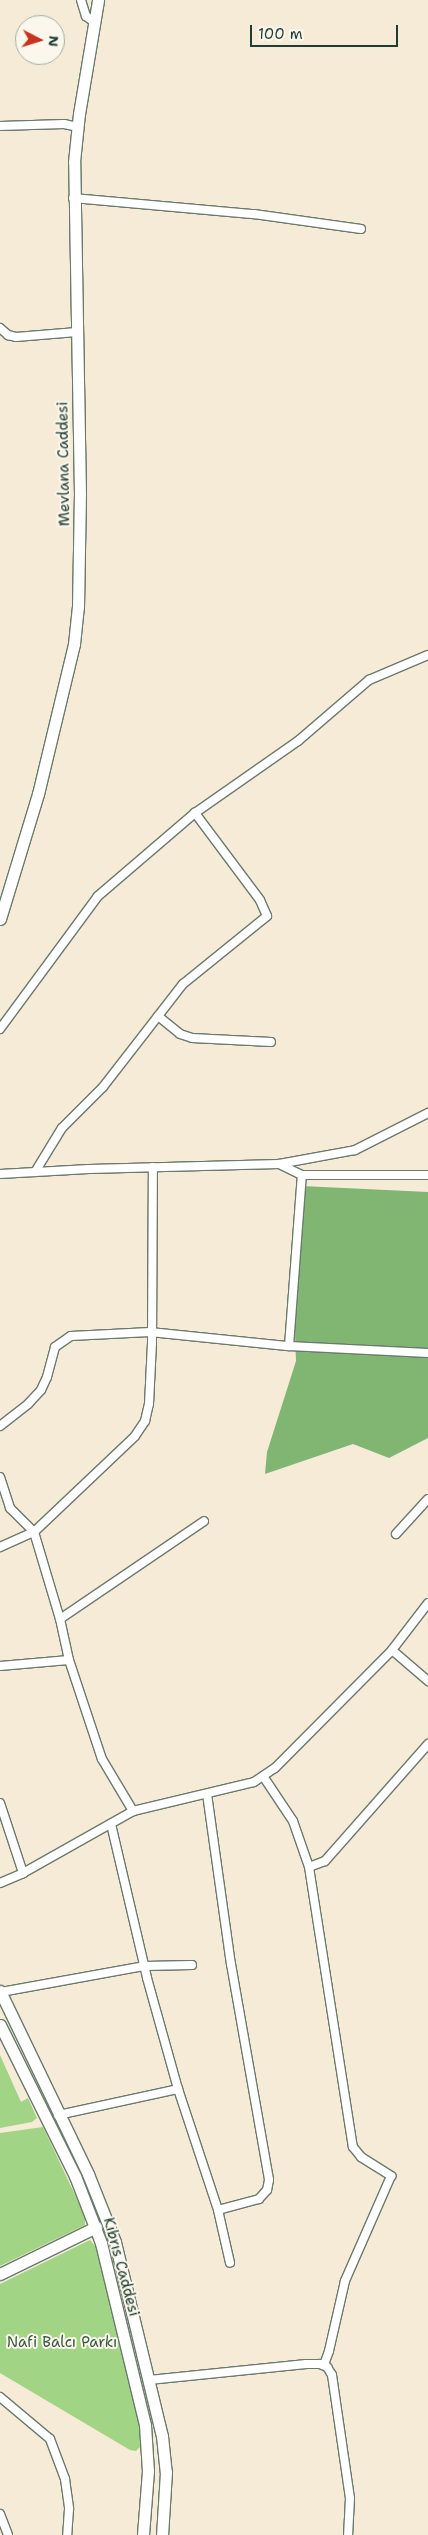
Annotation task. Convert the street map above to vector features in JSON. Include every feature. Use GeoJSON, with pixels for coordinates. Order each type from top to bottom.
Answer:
{"type":"FeatureCollection","features":[{"type":"Feature","properties":{"kind":"main road","name":"Mevlana Caddesi"},"geometry":{"type":"LineString","coordinates":[[0,919],[38,794],[76,625],[81,563],[73,198],[78,127],[98,0]]}},
{"type":"Feature","properties":{"kind":"main road"},"geometry":{"type":"LineString","coordinates":[[0,1991],[88,2174],[108,2222],[149,2380],[164,2448],[166,2472],[162,2535]]}},
{"type":"Feature","properties":{"kind":"main road","name":"Kıbrıs Caddesi"},"geometry":{"type":"LineString","coordinates":[[0,2025],[75,2176],[96,2227],[146,2430],[148,2471],[143,2535]]}},
{"type":"Feature","properties":{"kind":"main road"},"geometry":{"type":"LineString","coordinates":[[0,2274],[96,2227]]}},
{"type":"Feature","properties":{"kind":"street"},"geometry":{"type":"LineString","coordinates":[[81,0],[86,16],[94,22]]}},
{"type":"Feature","properties":{"kind":"street"},"geometry":{"type":"LineString","coordinates":[[0,126],[64,124],[78,127]]}},
{"type":"Feature","properties":{"kind":"street"},"geometry":{"type":"LineString","coordinates":[[73,198],[254,214],[361,229]]}},
{"type":"Feature","properties":{"kind":"street"},"geometry":{"type":"LineString","coordinates":[[1,332],[16,337],[77,332]]}},
{"type":"Feature","properties":{"kind":"street"},"geometry":{"type":"LineString","coordinates":[[0,1029],[98,896],[195,813],[298,741],[369,680],[428,655]]}},
{"type":"Feature","properties":{"kind":"street"},"geometry":{"type":"LineString","coordinates":[[35,1172],[62,1128],[103,1087],[183,984],[266,916],[260,900],[195,813]]}},
{"type":"Feature","properties":{"kind":"street"},"geometry":{"type":"LineString","coordinates":[[158,1016],[180,1034],[192,1038],[271,1042]]}},
{"type":"Feature","properties":{"kind":"street"},"geometry":{"type":"LineString","coordinates":[[0,1174],[153,1167],[279,1164],[356,1150],[428,1113]]}},
{"type":"Feature","properties":{"kind":"street"},"geometry":{"type":"LineString","coordinates":[[279,1164],[302,1174],[428,1175]]}},
{"type":"Feature","properties":{"kind":"street"},"geometry":{"type":"LineString","coordinates":[[0,1547],[34,1532],[135,1436],[142,1426],[148,1410],[153,1167]]}},
{"type":"Feature","properties":{"kind":"street"},"geometry":{"type":"LineString","coordinates":[[290,1346],[302,1174]]}},
{"type":"Feature","properties":{"kind":"street"},"geometry":{"type":"LineString","coordinates":[[0,1426],[28,1404],[41,1390],[47,1377],[52,1353],[65,1338],[78,1334],[150,1332],[290,1346],[428,1353]]}},
{"type":"Feature","properties":{"kind":"street"},"geometry":{"type":"LineString","coordinates":[[0,1477],[10,1508],[34,1532],[60,1618],[69,1660],[102,1759],[133,1811]]}},
{"type":"Feature","properties":{"kind":"street"},"geometry":{"type":"LineString","coordinates":[[396,1534],[428,1499]]}},
{"type":"Feature","properties":{"kind":"street"},"geometry":{"type":"LineString","coordinates":[[60,1618],[204,1521]]}},
{"type":"Feature","properties":{"kind":"street"},"geometry":{"type":"LineString","coordinates":[[0,1883],[23,1873],[133,1811],[254,1782],[275,1768],[392,1650],[427,1607]]}},
{"type":"Feature","properties":{"kind":"street"},"geometry":{"type":"LineString","coordinates":[[392,1650],[428,1681]]}},
{"type":"Feature","properties":{"kind":"street"},"geometry":{"type":"LineString","coordinates":[[0,1666],[69,1660]]}},
{"type":"Feature","properties":{"kind":"street"},"geometry":{"type":"LineString","coordinates":[[309,1867],[325,1860],[428,1744]]}},
{"type":"Feature","properties":{"kind":"street"},"geometry":{"type":"LineString","coordinates":[[263,1776],[293,1821],[309,1867],[352,2143],[361,2157],[391,2176],[346,2281],[337,2312],[330,2351],[324,2365]]}},
{"type":"Feature","properties":{"kind":"street"},"geometry":{"type":"LineString","coordinates":[[207,1794],[231,1964],[269,2180],[267,2190],[258,2199],[218,2210]]}},
{"type":"Feature","properties":{"kind":"street"},"geometry":{"type":"LineString","coordinates":[[0,1803],[23,1873]]}},
{"type":"Feature","properties":{"kind":"street"},"geometry":{"type":"LineString","coordinates":[[111,1824],[144,1966],[178,2089],[218,2210],[230,2263]]}},
{"type":"Feature","properties":{"kind":"street"},"geometry":{"type":"LineString","coordinates":[[0,1991],[144,1966],[192,1964]]}},
{"type":"Feature","properties":{"kind":"street"},"geometry":{"type":"LineString","coordinates":[[58,2115],[178,2089]]}},
{"type":"Feature","properties":{"kind":"street"},"geometry":{"type":"LineString","coordinates":[[149,2380],[306,2364],[324,2365],[332,2375],[350,2498],[348,2535]]}},
{"type":"Feature","properties":{"kind":"street"},"geometry":{"type":"LineString","coordinates":[[0,2397],[50,2439],[65,2479],[69,2509],[67,2535]]}},
{"type":"Feature","properties":{"kind":"street"},"geometry":{"type":"LineString","coordinates":[[0,2514],[8,2535]]}},
{"type":"Feature","properties":{"kind":"green space"},"geometry":{"type":"Polygon","coordinates":[[[302,1186],[428,1192],[428,1438],[389,1458],[353,1444],[265,1474],[267,1452],[296,1361],[293,1281],[302,1186]]]}},
{"type":"Feature","properties":{"kind":"green space"},"geometry":{"type":"Polygon","coordinates":[[[0,2055],[21,2102],[28,2098],[37,2118],[32,2122],[0,2128],[0,2055]]]}},
{"type":"Feature","properties":{"kind":"green space"},"geometry":{"type":"Polygon","coordinates":[[[43,2127],[85,2216],[85,2225],[0,2266],[0,2133],[43,2127]]]}},
{"type":"Feature","properties":{"kind":"green space","name":"Nafi Balcı Parkı"},"geometry":{"type":"Polygon","coordinates":[[[90,2240],[96,2247],[143,2438],[143,2444],[136,2451],[130,2450],[0,2373],[0,2284],[90,2240]]]}}]}
